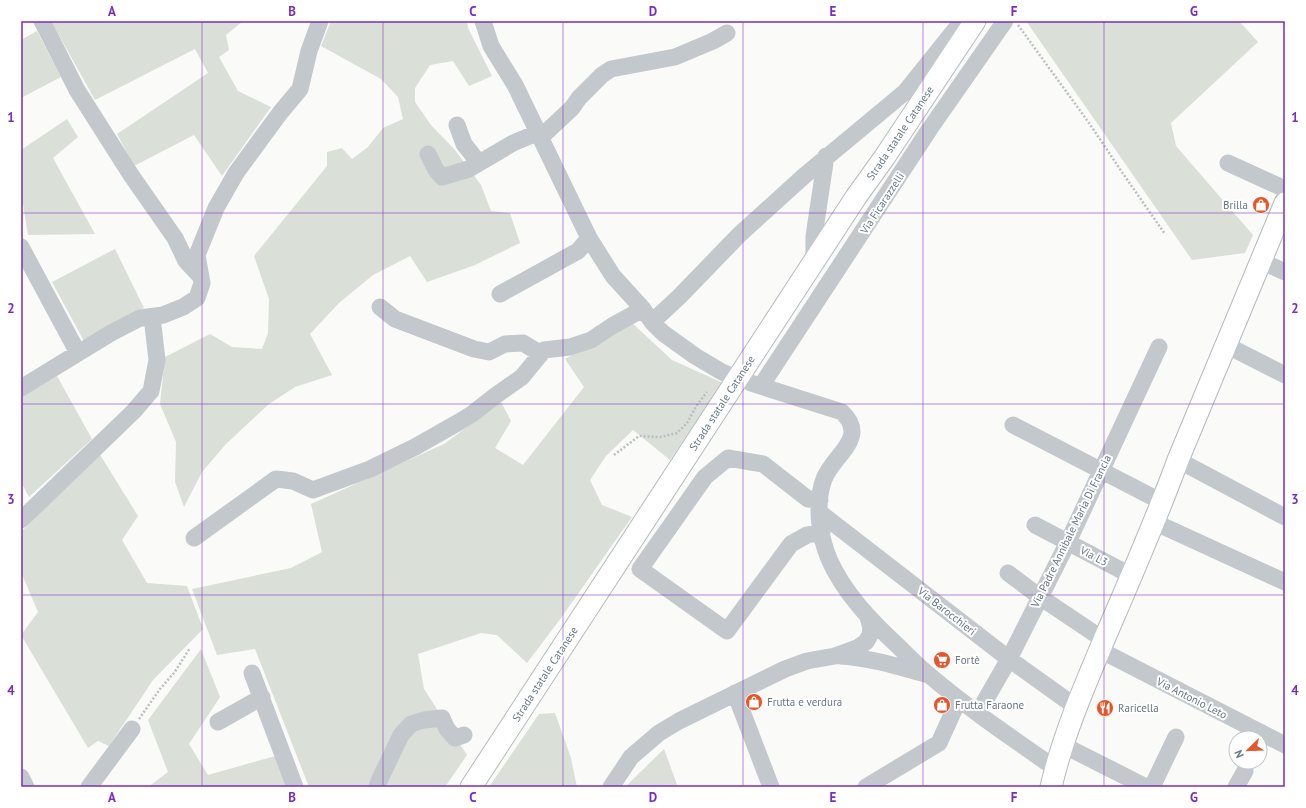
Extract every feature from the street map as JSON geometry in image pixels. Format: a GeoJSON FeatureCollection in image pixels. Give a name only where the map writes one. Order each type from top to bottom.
{"type":"FeatureCollection","features":[{"type":"Feature","properties":{"kind":"main road","name":"Strada statale Catanese"},"geometry":{"type":"LineString","coordinates":[[471,787],[856,197],[911,119],[975,21]]}},
{"type":"Feature","properties":{"kind":"main road"},"geometry":{"type":"LineString","coordinates":[[1053,777],[1076,707],[1132,576],[1178,460],[1285,203]]}},
{"type":"Feature","properties":{"kind":"street"},"geometry":{"type":"LineString","coordinates":[[42,21],[77,90],[130,175],[151,202],[175,238],[186,260],[201,278]]}},
{"type":"Feature","properties":{"kind":"street"},"geometry":{"type":"LineString","coordinates":[[21,388],[111,333],[140,318],[162,315],[183,307],[197,298],[202,283],[197,255],[216,208],[236,173],[280,113],[300,89],[309,51],[320,21]]}},
{"type":"Feature","properties":{"kind":"street"},"geometry":{"type":"LineString","coordinates":[[483,21],[491,46],[515,85],[589,238],[613,276],[663,333],[695,356],[725,373]]}},
{"type":"Feature","properties":{"kind":"street"},"geometry":{"type":"LineString","coordinates":[[194,538],[276,479],[293,481],[313,490],[370,469],[415,447],[472,414],[494,396],[522,377],[544,350],[570,347],[591,340],[612,326],[648,316],[679,297],[740,235],[826,156],[905,92],[962,21]]}},
{"type":"Feature","properties":{"kind":"street","name":"Via Ficarazzelli"},"geometry":{"type":"LineString","coordinates":[[820,506],[824,479],[852,436],[852,429],[849,420],[842,412],[756,384],[1005,21]]}},
{"type":"Feature","properties":{"kind":"street"},"geometry":{"type":"LineString","coordinates":[[428,154],[436,170],[442,177],[469,169],[513,143],[539,135],[572,108],[579,98],[602,75],[612,69],[675,58],[727,33]]}},
{"type":"Feature","properties":{"kind":"street"},"geometry":{"type":"LineString","coordinates":[[911,119],[929,130]]}},
{"type":"Feature","properties":{"kind":"street"},"geometry":{"type":"LineString","coordinates":[[457,125],[464,144],[479,163]]}},
{"type":"Feature","properties":{"kind":"street"},"geometry":{"type":"LineString","coordinates":[[814,261],[814,236],[826,156]]}},
{"type":"Feature","properties":{"kind":"street"},"geometry":{"type":"LineString","coordinates":[[1228,163],[1285,189]]}},
{"type":"Feature","properties":{"kind":"street"},"geometry":{"type":"LineString","coordinates":[[500,294],[578,251],[589,238]]}},
{"type":"Feature","properties":{"kind":"street"},"geometry":{"type":"LineString","coordinates":[[21,247],[78,353]]}},
{"type":"Feature","properties":{"kind":"street"},"geometry":{"type":"LineString","coordinates":[[1261,262],[1285,272]]}},
{"type":"Feature","properties":{"kind":"street"},"geometry":{"type":"LineString","coordinates":[[380,307],[395,319],[474,349],[489,352],[505,344],[523,344],[541,354]]}},
{"type":"Feature","properties":{"kind":"street"},"geometry":{"type":"LineString","coordinates":[[21,520],[134,411],[151,391],[157,360],[152,317]]}},
{"type":"Feature","properties":{"kind":"street"},"geometry":{"type":"LineString","coordinates":[[1226,345],[1285,375]]}},
{"type":"Feature","properties":{"kind":"street","name":"Via Padre Annibale Maria Di Francia"},"geometry":{"type":"LineString","coordinates":[[978,713],[1010,659],[1088,502],[1101,470],[1159,347]]}},
{"type":"Feature","properties":{"kind":"street"},"geometry":{"type":"LineString","coordinates":[[1013,425],[1162,502]]}},
{"type":"Feature","properties":{"kind":"street","name":"Via Barocchieri"},"geometry":{"type":"LineString","coordinates":[[822,532],[807,535],[791,544],[726,631],[640,569],[705,478],[728,458],[763,464],[808,499],[820,506],[1010,659],[1076,707]]}},
{"type":"Feature","properties":{"kind":"street"},"geometry":{"type":"LineString","coordinates":[[1178,460],[1285,517]]}},
{"type":"Feature","properties":{"kind":"street"},"geometry":{"type":"LineString","coordinates":[[820,506],[822,532],[829,558],[837,574],[868,616],[889,638],[928,674],[997,727],[1053,777]]}},
{"type":"Feature","properties":{"kind":"street"},"geometry":{"type":"LineString","coordinates":[[1154,522],[1285,582]]}},
{"type":"Feature","properties":{"kind":"street","name":"Via L3"},"geometry":{"type":"LineString","coordinates":[[1035,525],[1132,576]]}},
{"type":"Feature","properties":{"kind":"street","name":"Via Antonio Leto"},"geometry":{"type":"LineString","coordinates":[[1008,573],[1102,645],[1285,745]]}},
{"type":"Feature","properties":{"kind":"street"},"geometry":{"type":"LineString","coordinates":[[867,659],[864,651],[871,628],[868,616]]}},
{"type":"Feature","properties":{"kind":"street"},"geometry":{"type":"LineString","coordinates":[[611,787],[631,757],[660,733],[676,715],[735,693],[785,670],[807,662],[835,656],[880,637],[889,638]]}},
{"type":"Feature","properties":{"kind":"street"},"geometry":{"type":"LineString","coordinates":[[835,656],[879,661],[928,674]]}},
{"type":"Feature","properties":{"kind":"street"},"geometry":{"type":"LineString","coordinates":[[252,673],[295,787]]}},
{"type":"Feature","properties":{"kind":"street"},"geometry":{"type":"LineString","coordinates":[[735,693],[771,787]]}},
{"type":"Feature","properties":{"kind":"street"},"geometry":{"type":"LineString","coordinates":[[218,722],[262,697]]}},
{"type":"Feature","properties":{"kind":"street"},"geometry":{"type":"LineString","coordinates":[[866,787],[939,743],[959,699]]}},
{"type":"Feature","properties":{"kind":"street"},"geometry":{"type":"LineString","coordinates":[[377,787],[401,736],[411,724],[424,720],[442,718],[455,738],[464,735]]}},
{"type":"Feature","properties":{"kind":"street"},"geometry":{"type":"LineString","coordinates":[[89,787],[132,729]]}},
{"type":"Feature","properties":{"kind":"street"},"geometry":{"type":"LineString","coordinates":[[1152,787],[1176,737]]}},
{"type":"Feature","properties":{"kind":"street"},"geometry":{"type":"LineString","coordinates":[[1063,745],[1146,787]]}},
{"type":"Feature","properties":{"kind":"street"},"geometry":{"type":"LineString","coordinates":[[1236,787],[1245,771]]}},
{"type":"Feature","properties":{"kind":"street"},"geometry":{"type":"LineString","coordinates":[[21,778],[26,787]]}},
{"type":"Feature","properties":{"kind":"path"},"geometry":{"type":"LineString","coordinates":[[1016,21],[1089,123],[1165,234]]}},
{"type":"Feature","properties":{"kind":"path"},"geometry":{"type":"LineString","coordinates":[[614,455],[639,436],[660,436],[677,433],[687,423],[697,406],[725,373]]}},
{"type":"Feature","properties":{"kind":"path"},"geometry":{"type":"LineString","coordinates":[[132,729],[174,673],[190,648]]}},
{"type":"Feature","properties":{"kind":"shaded area"},"geometry":{"type":"Polygon","coordinates":[[[51,21],[243,21],[226,35],[229,50],[219,57],[238,91],[271,107],[222,176],[194,135],[134,166],[117,134],[208,73],[195,49],[95,100],[51,21]]]}},
{"type":"Feature","properties":{"kind":"shaded area"},"geometry":{"type":"Polygon","coordinates":[[[331,21],[467,21],[468,28],[492,76],[469,86],[453,61],[430,65],[415,88],[415,102],[431,125],[455,150],[481,185],[491,211],[510,213],[520,243],[475,265],[427,282],[410,256],[373,275],[339,303],[310,334],[332,375],[295,387],[269,404],[226,444],[202,472],[184,507],[175,482],[176,442],[160,404],[165,357],[210,334],[232,347],[262,349],[268,333],[269,299],[254,256],[327,166],[327,152],[342,148],[352,159],[368,147],[383,128],[403,119],[398,97],[381,79],[321,46],[331,21]]]}},
{"type":"Feature","properties":{"kind":"shaded area"},"geometry":{"type":"Polygon","coordinates":[[[1026,21],[1239,21],[1258,42],[1171,123],[1176,146],[1253,235],[1245,253],[1192,260],[1026,21]]]}},
{"type":"Feature","properties":{"kind":"shaded area"},"geometry":{"type":"Polygon","coordinates":[[[37,31],[61,77],[21,98],[21,40],[37,31]]]}},
{"type":"Feature","properties":{"kind":"shaded area"},"geometry":{"type":"Polygon","coordinates":[[[67,119],[78,137],[53,158],[95,234],[28,235],[23,204],[21,204],[21,150],[67,119]]]}},
{"type":"Feature","properties":{"kind":"shaded area"},"geometry":{"type":"Polygon","coordinates":[[[115,249],[144,308],[84,341],[52,282],[115,249]]]}},
{"type":"Feature","properties":{"kind":"shaded area"},"geometry":{"type":"Polygon","coordinates":[[[632,323],[672,360],[723,383],[670,460],[633,430],[606,456],[590,480],[602,505],[632,517],[561,618],[527,663],[497,635],[481,633],[418,654],[424,689],[467,755],[445,787],[309,787],[255,649],[217,655],[192,589],[291,568],[322,552],[311,504],[444,444],[501,402],[511,421],[495,448],[523,465],[584,387],[565,359],[632,323]]]}},
{"type":"Feature","properties":{"kind":"shaded area"},"geometry":{"type":"Polygon","coordinates":[[[57,376],[92,439],[29,497],[21,482],[21,397],[57,376]]]}},
{"type":"Feature","properties":{"kind":"shaded area"},"geometry":{"type":"Polygon","coordinates":[[[99,453],[138,516],[122,540],[147,583],[187,586],[203,629],[153,680],[109,746],[98,741],[88,748],[21,635],[38,612],[21,572],[21,532],[99,453]]]}},
{"type":"Feature","properties":{"kind":"shaded area"},"geometry":{"type":"Polygon","coordinates":[[[201,649],[220,697],[189,744],[208,775],[275,756],[288,787],[148,787],[168,772],[148,720],[201,649]]]}},
{"type":"Feature","properties":{"kind":"shaded area"},"geometry":{"type":"Polygon","coordinates":[[[555,713],[571,758],[577,787],[489,787],[539,714],[555,713]]]}},
{"type":"Feature","properties":{"kind":"shaded area"},"geometry":{"type":"Polygon","coordinates":[[[664,749],[678,787],[625,787],[664,749]]]}},
{"type":"Feature","properties":{"kind":"place","name":"Brilla"},"geometry":{"type":"Point","coordinates":[1261,205]}},
{"type":"Feature","properties":{"kind":"place","name":"Fortè"},"geometry":{"type":"Point","coordinates":[942,660]}},
{"type":"Feature","properties":{"kind":"place","name":"Frutta e verdura"},"geometry":{"type":"Point","coordinates":[754,702]}},
{"type":"Feature","properties":{"kind":"place","name":"Frutta Faraone"},"geometry":{"type":"Point","coordinates":[942,705]}},
{"type":"Feature","properties":{"kind":"place","name":"Raricella"},"geometry":{"type":"Point","coordinates":[1105,708]}}]}
